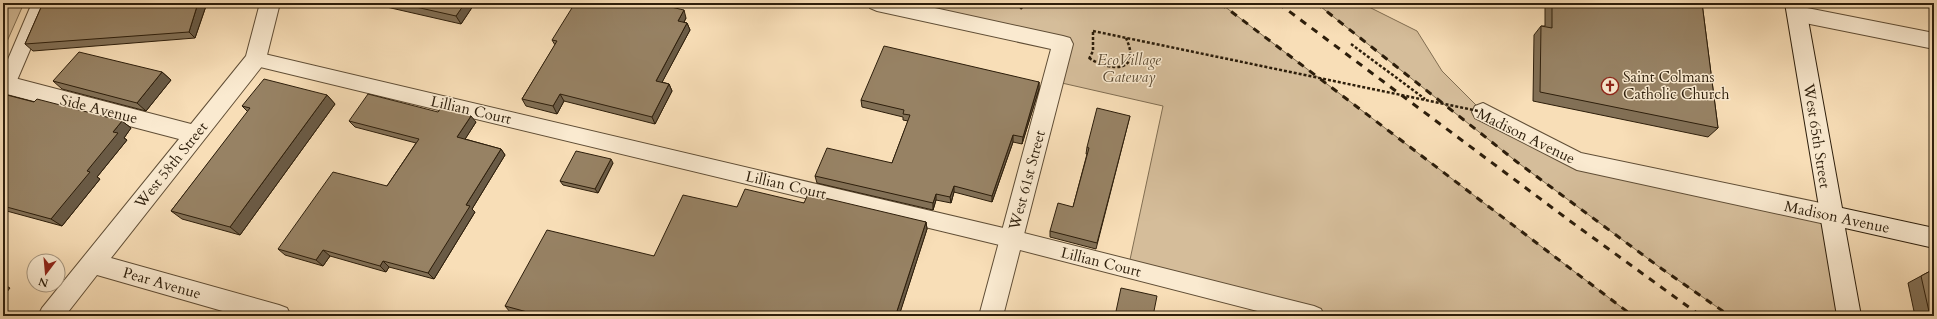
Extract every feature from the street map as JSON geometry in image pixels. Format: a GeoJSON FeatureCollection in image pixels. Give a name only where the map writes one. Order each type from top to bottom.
{"type":"FeatureCollection","features":[{"type":"Feature","properties":{"kind":"street","name":"West 58th Street"},"geometry":{"type":"LineString","coordinates":[[50,316],[256,59],[270,3]]}},
{"type":"Feature","properties":{"kind":"street","name":"West 61st Street"},"geometry":{"type":"LineString","coordinates":[[877,3],[1063,44],[1012,239],[990,316]]}},
{"type":"Feature","properties":{"kind":"street"},"geometry":{"type":"LineString","coordinates":[[1796,8],[1934,41]]}},
{"type":"Feature","properties":{"kind":"street","name":"West 65th Street"},"geometry":{"type":"LineString","coordinates":[[1796,8],[1848,316]]}},
{"type":"Feature","properties":{"kind":"street","name":"Side Avenue"},"geometry":{"type":"LineString","coordinates":[[4,84],[196,134]]}},
{"type":"Feature","properties":{"kind":"street","name":"Madison Avenue"},"geometry":{"type":"LineString","coordinates":[[1483,112],[1577,162],[1934,238]]}},
{"type":"Feature","properties":{"kind":"street","name":"Pear Avenue"},"geometry":{"type":"LineString","coordinates":[[91,263],[279,316]]}},
{"type":"Feature","properties":{"kind":"lane"},"geometry":{"type":"LineString","coordinates":[[4,84],[41,3]]}},
{"type":"Feature","properties":{"kind":"lane","name":"Lillian Court"},"geometry":{"type":"LineString","coordinates":[[256,59],[1012,239],[1314,316]]}},
{"type":"Feature","properties":{"kind":"path","name":"Madison Avenue"},"geometry":{"type":"LineString","coordinates":[[1093,31],[1483,112]]}},
{"type":"Feature","properties":{"kind":"path"},"geometry":{"type":"LineString","coordinates":[[1089,58],[1097,65],[1119,69],[1128,63],[1132,56],[1131,46],[1126,38]]}},
{"type":"Feature","properties":{"kind":"path"},"geometry":{"type":"LineString","coordinates":[[1351,44],[1425,99]]}},
{"type":"Feature","properties":{"kind":"green space"},"geometry":{"type":"Polygon","coordinates":[[[3,3],[24,3],[5,46],[3,46],[3,3]]]}},
{"type":"Feature","properties":{"kind":"green space","name":"EcoVillage Gateway"},"geometry":{"type":"Polygon","coordinates":[[[882,3],[1220,3],[1633,316],[1314,316],[1128,269],[1163,106],[1053,81],[1063,45],[882,3]]]}},
{"type":"Feature","properties":{"kind":"green space"},"geometry":{"type":"Polygon","coordinates":[[[1316,3],[1369,3],[1369,7],[1417,31],[1442,71],[1483,112],[1577,161],[1830,215],[1849,316],[1730,316],[1662,269],[1517,162],[1316,3]]]}},
{"type":"Feature","properties":{"kind":"building"},"geometry":{"type":"Polygon","coordinates":[[[43,3],[198,3],[189,32],[25,44],[43,3]]]}},
{"type":"Feature","properties":{"kind":"building"},"geometry":{"type":"Polygon","coordinates":[[[398,3],[465,3],[456,16],[398,3]]]}},
{"type":"Feature","properties":{"kind":"building"},"geometry":{"type":"Polygon","coordinates":[[[575,3],[658,3],[684,10],[678,21],[687,23],[656,81],[669,84],[652,117],[560,94],[553,106],[522,99],[557,41],[552,40],[575,3]]]}},
{"type":"Feature","properties":{"kind":"building"},"geometry":{"type":"Polygon","coordinates":[[[1552,3],[1702,3],[1718,128],[1540,92],[1541,26],[1552,28],[1552,3]]]}},
{"type":"Feature","properties":{"kind":"building"},"geometry":{"type":"Polygon","coordinates":[[[884,46],[1039,82],[1023,137],[1013,135],[992,196],[954,186],[950,197],[936,194],[933,203],[815,176],[827,148],[892,163],[910,115],[903,114],[904,110],[861,100],[884,46]]]}},
{"type":"Feature","properties":{"kind":"building"},"geometry":{"type":"Polygon","coordinates":[[[79,52],[162,72],[137,103],[53,81],[79,52]]]}},
{"type":"Feature","properties":{"kind":"building"},"geometry":{"type":"Polygon","coordinates":[[[264,79],[327,95],[230,227],[171,211],[250,108],[242,106],[264,79]]]}},
{"type":"Feature","properties":{"kind":"building"},"geometry":{"type":"Polygon","coordinates":[[[3,94],[34,102],[37,99],[122,121],[113,132],[118,133],[87,171],[90,172],[51,219],[3,206],[3,94]]]}},
{"type":"Feature","properties":{"kind":"building"},"geometry":{"type":"Polygon","coordinates":[[[368,94],[438,112],[441,108],[471,116],[457,137],[501,149],[466,205],[470,206],[428,273],[383,261],[380,266],[323,250],[316,260],[278,249],[333,172],[387,186],[419,139],[349,121],[368,94]]]}},
{"type":"Feature","properties":{"kind":"building"},"geometry":{"type":"Polygon","coordinates":[[[1097,108],[1130,116],[1097,243],[1050,231],[1058,203],[1073,207],[1089,148],[1087,147],[1097,108]]]}},
{"type":"Feature","properties":{"kind":"building"},"geometry":{"type":"Polygon","coordinates":[[[576,151],[611,159],[595,189],[560,181],[576,151]]]}},
{"type":"Feature","properties":{"kind":"building"},"geometry":{"type":"Polygon","coordinates":[[[745,189],[804,203],[808,194],[926,222],[897,311],[914,316],[542,316],[505,306],[547,230],[654,256],[683,195],[737,207],[745,189]]]}},
{"type":"Feature","properties":{"kind":"building"},"geometry":{"type":"Polygon","coordinates":[[[1934,269],[1934,316],[1930,316],[1921,276],[1934,269]]]}},
{"type":"Feature","properties":{"kind":"building"},"geometry":{"type":"Polygon","coordinates":[[[1121,288],[1157,296],[1153,316],[1115,316],[1121,288]]]}},
{"type":"Feature","properties":{"kind":"railway"},"geometry":{"type":"LineString","coordinates":[[1220,3],[1633,316]]}},
{"type":"Feature","properties":{"kind":"railway"},"geometry":{"type":"LineString","coordinates":[[1278,3],[1570,221],[1701,316]]}},
{"type":"Feature","properties":{"kind":"railway"},"geometry":{"type":"LineString","coordinates":[[1316,3],[1517,162],[1662,269],[1730,316]]}},
{"type":"Feature","properties":{"kind":"place","name":"Saint Colmans Catholic Church"},"geometry":{"type":"Point","coordinates":[1610,86]}}]}
